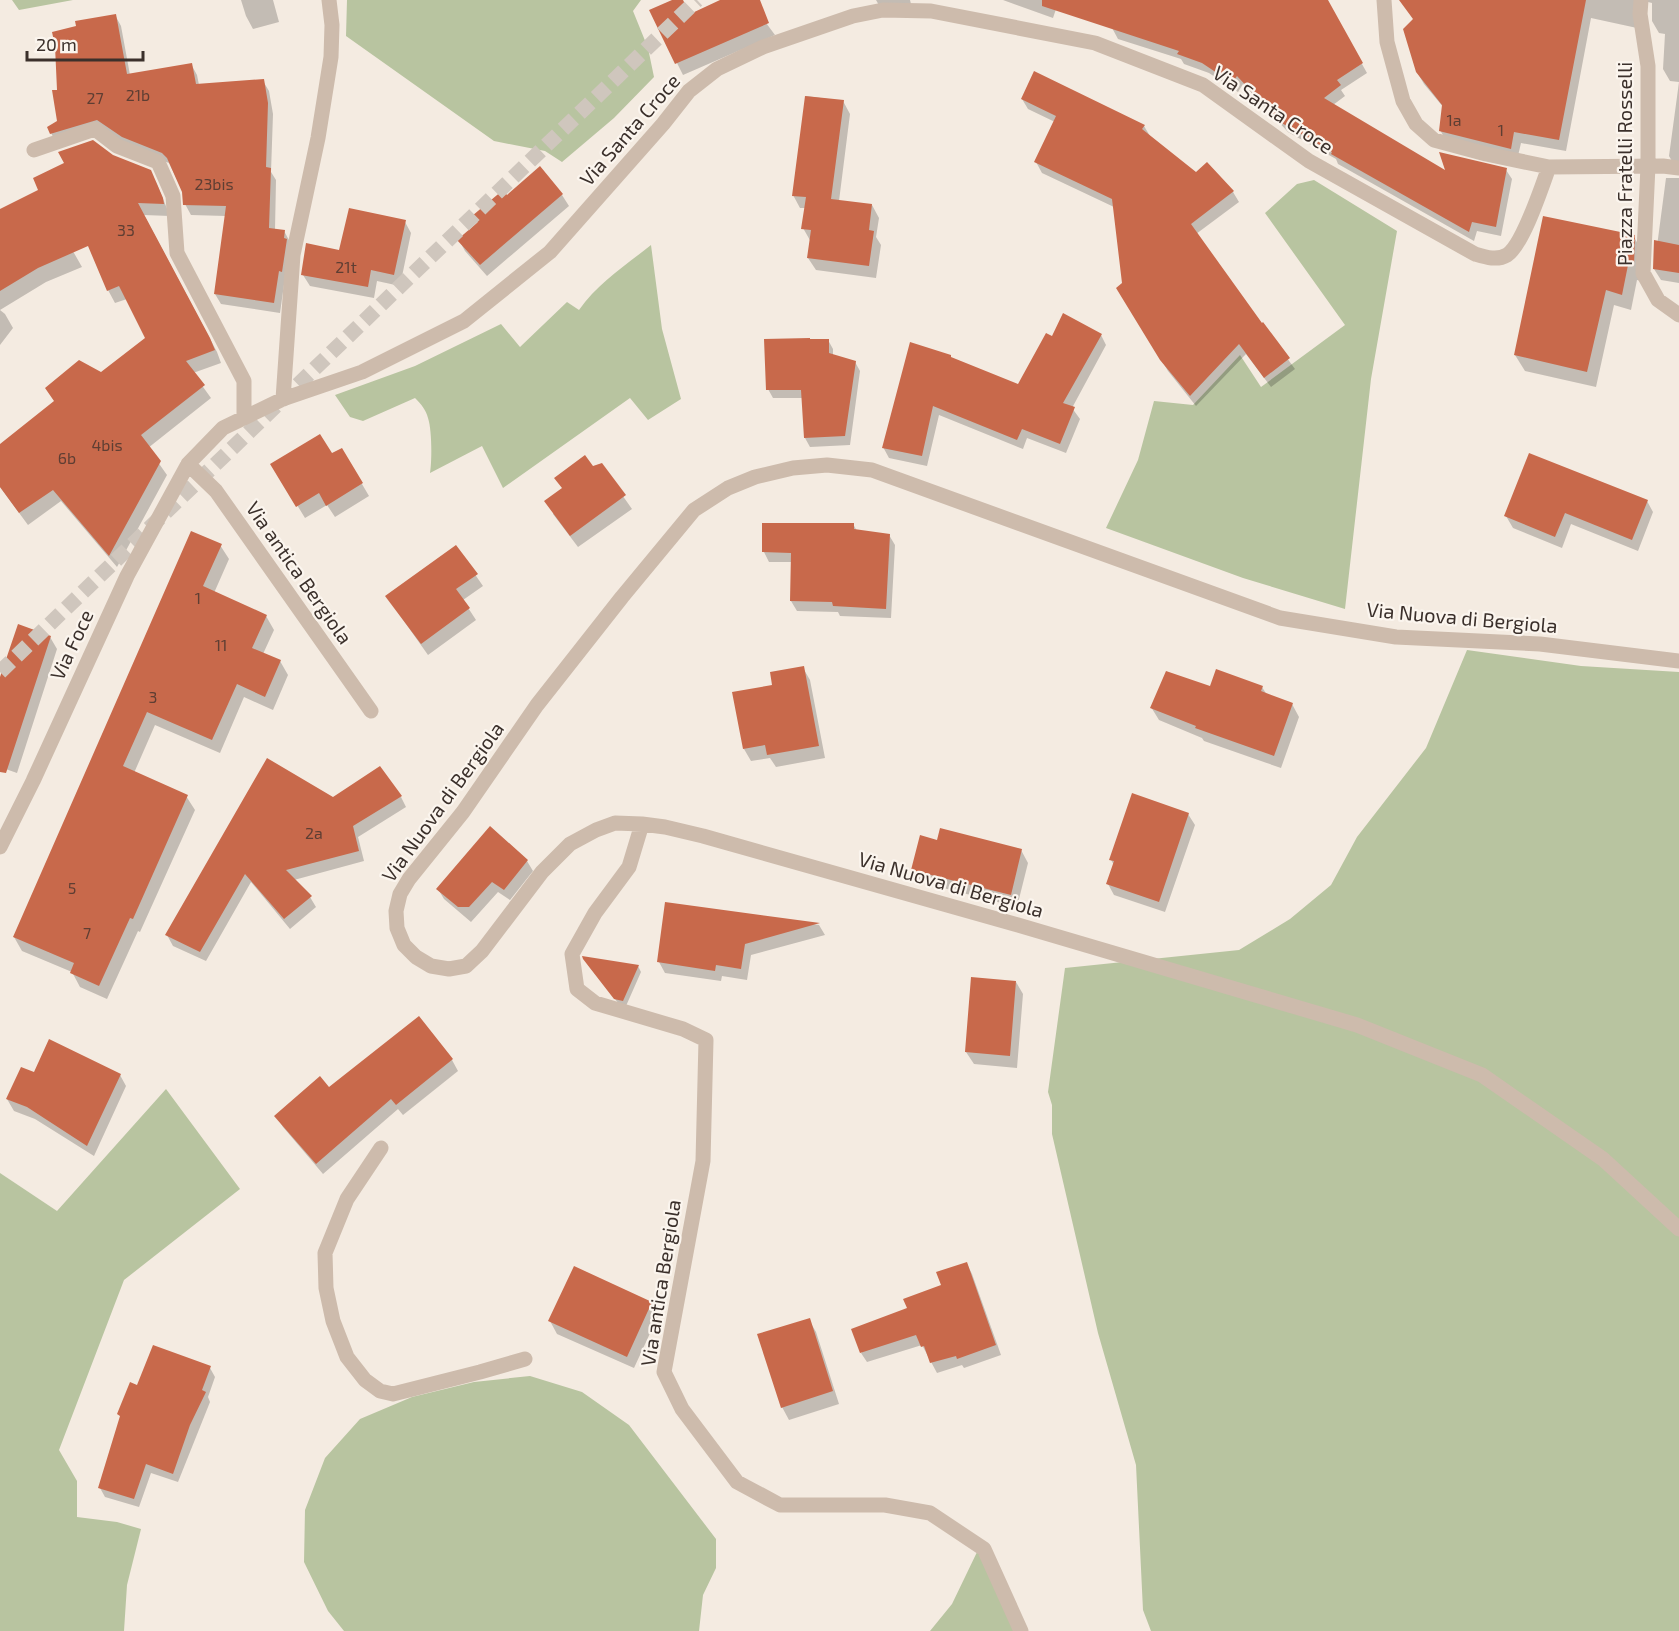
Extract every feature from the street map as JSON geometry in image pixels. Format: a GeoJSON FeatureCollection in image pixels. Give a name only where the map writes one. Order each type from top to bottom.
{"type":"FeatureCollection","features":[{"type":"Feature","properties":{"kind":"street"},"geometry":{"type":"LineString","coordinates":[[283,399],[293,255],[318,138],[331,57],[332,26],[329,0]]}},
{"type":"Feature","properties":{"kind":"street"},"geometry":{"type":"LineString","coordinates":[[1384,0],[1388,42],[1403,101],[1416,124],[1434,140],[1549,167],[1655,166],[1679,168]]}},
{"type":"Feature","properties":{"kind":"street","name":"Piazza Fratelli Rosselli"},"geometry":{"type":"LineString","coordinates":[[1641,0],[1640,14],[1648,66],[1655,166],[1643,273],[1658,300],[1679,315]]}},
{"type":"Feature","properties":{"kind":"street","name":"Via Santa Croce"},"geometry":{"type":"LineString","coordinates":[[188,464],[223,428],[283,399],[362,372],[464,321],[550,252],[688,91],[717,69],[763,47],[853,16],[883,10],[931,10],[1095,43],[1203,85],[1309,161],[1475,254],[1494,259],[1507,255],[1517,244],[1549,167]]}},
{"type":"Feature","properties":{"kind":"street"},"geometry":{"type":"LineString","coordinates":[[34,150],[95,129],[117,146],[159,162],[173,196],[177,253],[244,381],[244,418]]}},
{"type":"Feature","properties":{"kind":"street","name":"Via antica Bergiola"},"geometry":{"type":"LineString","coordinates":[[188,464],[216,491],[371,711]]}},
{"type":"Feature","properties":{"kind":"street","name":"Via Foce"},"geometry":{"type":"LineString","coordinates":[[0,847],[33,781],[127,576],[188,464]]}},
{"type":"Feature","properties":{"kind":"street","name":"Via Nuova di Bergiola"},"geometry":{"type":"LineString","coordinates":[[1679,661],[1539,644],[1396,637],[1280,618],[872,470],[826,465],[793,468],[754,477],[728,488],[694,510],[537,705],[463,812],[400,894],[396,911],[397,928],[404,945],[416,957],[431,966],[449,969],[466,966],[482,951],[542,872],[570,844],[615,823],[642,824],[694,834],[1018,925],[1357,1025],[1482,1075],[1603,1158],[1679,1229]]}},
{"type":"Feature","properties":{"kind":"street","name":"Via antica Bergiola"},"geometry":{"type":"LineString","coordinates":[[642,824],[629,867],[595,913],[572,954],[577,989],[595,1003],[683,1029],[706,1040],[703,1161],[664,1372],[682,1409],[737,1482],[780,1505],[885,1504],[930,1513],[984,1550],[1021,1631]]}},
{"type":"Feature","properties":{"kind":"street"},"geometry":{"type":"LineString","coordinates":[[381,1148],[347,1199],[325,1253],[326,1288],[333,1321],[347,1358],[365,1380],[380,1391],[393,1394],[525,1359]]}},
{"type":"Feature","properties":{"kind":"green space"},"geometry":{"type":"Polygon","coordinates":[[[12,0],[73,0],[19,10],[12,0]]]}},
{"type":"Feature","properties":{"kind":"green space"},"geometry":{"type":"Polygon","coordinates":[[[347,0],[641,0],[633,11],[648,48],[654,77],[614,118],[562,162],[545,151],[494,141],[346,36],[347,0]]]}},
{"type":"Feature","properties":{"kind":"green space"},"geometry":{"type":"Polygon","coordinates":[[[1314,180],[1397,231],[1371,379],[1345,609],[1243,578],[1106,528],[1138,460],[1154,401],[1193,405],[1240,355],[1261,387],[1345,325],[1265,213],[1297,184],[1314,180]]]}},
{"type":"Feature","properties":{"kind":"green space"},"geometry":{"type":"Polygon","coordinates":[[[651,245],[662,329],[681,399],[648,420],[630,398],[503,488],[482,446],[430,473],[429,423],[425,410],[415,398],[363,421],[350,417],[335,395],[415,366],[501,324],[520,347],[567,302],[579,310],[603,283],[651,245]]]}},
{"type":"Feature","properties":{"kind":"green space"},"geometry":{"type":"Polygon","coordinates":[[[1467,650],[1581,666],[1679,672],[1679,1631],[1151,1631],[1143,1610],[1136,1465],[1098,1333],[1052,1134],[1052,1105],[1048,1092],[1065,968],[1239,950],[1290,919],[1331,885],[1357,837],[1426,748],[1467,650]]]}},
{"type":"Feature","properties":{"kind":"green space"},"geometry":{"type":"Polygon","coordinates":[[[166,1089],[240,1189],[124,1280],[59,1450],[77,1481],[77,1517],[117,1522],[141,1529],[127,1585],[124,1631],[0,1631],[0,1173],[57,1211],[166,1089]]]}},
{"type":"Feature","properties":{"kind":"green space"},"geometry":{"type":"Polygon","coordinates":[[[530,1376],[582,1392],[629,1425],[716,1539],[716,1568],[703,1595],[699,1631],[344,1631],[328,1611],[304,1562],[305,1510],[325,1458],[360,1419],[412,1397],[474,1382],[530,1376]]]}},
{"type":"Feature","properties":{"kind":"green space"},"geometry":{"type":"Polygon","coordinates":[[[978,1550],[1026,1631],[930,1631],[952,1604],[978,1550]]]}},
{"type":"Feature","properties":{"kind":"building"},"geometry":{"type":"Polygon","coordinates":[[[672,0],[683,0],[690,14],[720,0],[760,0],[769,23],[675,64],[649,10],[672,0]]]}},
{"type":"Feature","properties":{"kind":"building"},"geometry":{"type":"Polygon","coordinates":[[[1042,0],[1328,0],[1363,63],[1337,80],[1341,85],[1324,98],[1445,170],[1439,152],[1507,168],[1496,227],[1472,222],[1469,232],[1331,154],[1332,152],[1280,122],[1237,76],[1232,83],[1202,63],[1177,54],[1179,51],[1042,6],[1042,0]]]}},
{"type":"Feature","properties":{"kind":"building"},"geometry":{"type":"Polygon","coordinates":[[[1399,0],[1586,0],[1559,140],[1514,132],[1511,149],[1439,131],[1442,105],[1416,72],[1403,29],[1413,19],[1399,0]]]}},
{"type":"Feature","properties":{"kind":"building"},"geometry":{"type":"Polygon","coordinates":[[[116,14],[127,74],[192,63],[196,84],[264,79],[268,103],[266,167],[271,168],[269,228],[285,230],[284,238],[287,239],[274,303],[214,294],[226,206],[183,205],[182,192],[167,158],[162,153],[122,137],[97,120],[50,134],[47,127],[57,121],[52,90],[57,90],[52,32],[76,26],[75,21],[116,14]]]}},
{"type":"Feature","properties":{"kind":"building"},"geometry":{"type":"Polygon","coordinates":[[[1034,71],[1145,125],[1142,129],[1196,172],[1207,162],[1234,191],[1191,224],[1290,358],[1264,378],[1239,344],[1190,396],[1160,360],[1116,288],[1122,283],[1112,199],[1034,162],[1056,116],[1021,99],[1034,71]]]}},
{"type":"Feature","properties":{"kind":"building"},"geometry":{"type":"Polygon","coordinates":[[[805,96],[844,100],[831,199],[872,204],[869,230],[874,231],[869,266],[807,258],[811,230],[801,229],[806,197],[792,196],[805,96]]]}},
{"type":"Feature","properties":{"kind":"building"},"geometry":{"type":"Polygon","coordinates":[[[93,140],[113,155],[151,170],[164,204],[138,203],[215,350],[186,361],[205,385],[141,435],[161,461],[109,556],[53,490],[19,513],[0,487],[0,444],[54,401],[45,388],[79,360],[101,372],[145,338],[119,286],[107,291],[88,246],[38,268],[0,291],[0,209],[38,190],[33,178],[64,163],[58,152],[93,140]]]}},
{"type":"Feature","properties":{"kind":"building"},"geometry":{"type":"Polygon","coordinates":[[[540,166],[563,194],[480,265],[457,240],[478,222],[472,216],[503,190],[507,195],[540,166]]]}},
{"type":"Feature","properties":{"kind":"building"},"geometry":{"type":"Polygon","coordinates":[[[349,208],[406,220],[394,275],[371,270],[368,287],[301,275],[306,243],[339,250],[349,208]]]}},
{"type":"Feature","properties":{"kind":"building"},"geometry":{"type":"Polygon","coordinates":[[[1543,216],[1635,235],[1634,266],[1628,265],[1622,295],[1606,290],[1587,372],[1514,355],[1543,216]]]}},
{"type":"Feature","properties":{"kind":"building"},"geometry":{"type":"Polygon","coordinates":[[[1654,240],[1679,245],[1679,273],[1653,269],[1654,240]]]}},
{"type":"Feature","properties":{"kind":"building"},"geometry":{"type":"Polygon","coordinates":[[[1063,313],[1102,334],[1063,403],[1075,407],[1060,444],[1022,429],[1017,440],[933,406],[922,456],[882,448],[910,342],[951,355],[951,357],[1018,384],[1046,333],[1052,336],[1063,313]]]}},
{"type":"Feature","properties":{"kind":"building"},"geometry":{"type":"Polygon","coordinates":[[[764,339],[829,339],[829,353],[856,361],[845,436],[804,438],[801,390],[766,390],[764,339]]]}},
{"type":"Feature","properties":{"kind":"building"},"geometry":{"type":"Polygon","coordinates":[[[320,434],[332,453],[342,448],[363,483],[326,506],[319,493],[296,507],[270,464],[320,434]]]}},
{"type":"Feature","properties":{"kind":"building"},"geometry":{"type":"Polygon","coordinates":[[[1529,453],[1648,500],[1632,540],[1565,513],[1555,537],[1504,516],[1529,453]]]}},
{"type":"Feature","properties":{"kind":"building"},"geometry":{"type":"Polygon","coordinates":[[[585,455],[593,466],[602,463],[626,495],[570,536],[544,501],[562,488],[554,478],[585,455]]]}},
{"type":"Feature","properties":{"kind":"building"},"geometry":{"type":"Polygon","coordinates":[[[762,523],[854,523],[854,529],[890,534],[886,609],[833,606],[832,602],[790,601],[791,553],[762,552],[762,523]]]}},
{"type":"Feature","properties":{"kind":"building"},"geometry":{"type":"Polygon","coordinates":[[[191,531],[222,544],[203,586],[267,615],[252,648],[281,660],[265,697],[237,684],[212,740],[147,712],[123,766],[188,795],[133,919],[130,918],[99,986],[70,973],[74,963],[13,937],[191,531]]]}},
{"type":"Feature","properties":{"kind":"building"},"geometry":{"type":"Polygon","coordinates":[[[456,545],[478,574],[456,589],[470,608],[421,644],[385,596],[456,545]]]}},
{"type":"Feature","properties":{"kind":"building"},"geometry":{"type":"Polygon","coordinates":[[[18,624],[51,636],[6,773],[0,772],[0,677],[18,624]]]}},
{"type":"Feature","properties":{"kind":"building"},"geometry":{"type":"Polygon","coordinates":[[[804,666],[819,746],[767,755],[765,745],[743,749],[732,692],[772,685],[770,672],[804,666]]]}},
{"type":"Feature","properties":{"kind":"building"},"geometry":{"type":"Polygon","coordinates":[[[1216,669],[1263,686],[1261,691],[1293,703],[1274,756],[1195,728],[1196,726],[1150,708],[1166,671],[1210,686],[1216,669]]]}},
{"type":"Feature","properties":{"kind":"building"},"geometry":{"type":"Polygon","coordinates":[[[267,758],[333,797],[380,766],[402,796],[353,826],[359,851],[286,870],[312,896],[284,919],[245,874],[200,952],[165,935],[267,758]]]}},
{"type":"Feature","properties":{"kind":"building"},"geometry":{"type":"Polygon","coordinates":[[[1132,793],[1189,813],[1159,902],[1106,884],[1114,861],[1109,860],[1132,793]]]}},
{"type":"Feature","properties":{"kind":"building"},"geometry":{"type":"Polygon","coordinates":[[[490,826],[528,860],[504,890],[492,882],[469,907],[458,907],[436,889],[490,826]]]}},
{"type":"Feature","properties":{"kind":"building"},"geometry":{"type":"Polygon","coordinates":[[[940,828],[1022,849],[1011,895],[911,870],[920,835],[937,840],[940,828]]]}},
{"type":"Feature","properties":{"kind":"building"},"geometry":{"type":"Polygon","coordinates":[[[665,902],[820,923],[745,944],[741,969],[716,965],[715,971],[657,962],[665,902]]]}},
{"type":"Feature","properties":{"kind":"building"},"geometry":{"type":"Polygon","coordinates":[[[582,956],[639,965],[623,1001],[614,999],[582,956]]]}},
{"type":"Feature","properties":{"kind":"building"},"geometry":{"type":"Polygon","coordinates":[[[971,977],[1016,981],[1010,1056],[965,1052],[971,977]]]}},
{"type":"Feature","properties":{"kind":"building"},"geometry":{"type":"Polygon","coordinates":[[[419,1016],[453,1059],[396,1105],[391,1099],[316,1164],[274,1116],[320,1076],[329,1087],[419,1016]]]}},
{"type":"Feature","properties":{"kind":"building"},"geometry":{"type":"Polygon","coordinates":[[[49,1039],[121,1074],[87,1146],[27,1107],[6,1099],[21,1067],[34,1072],[49,1039]]]}},
{"type":"Feature","properties":{"kind":"building"},"geometry":{"type":"Polygon","coordinates":[[[967,1262],[996,1345],[957,1359],[956,1356],[930,1363],[924,1346],[921,1347],[916,1335],[860,1353],[851,1329],[907,1308],[903,1299],[941,1285],[936,1272],[967,1262]]]}},
{"type":"Feature","properties":{"kind":"building"},"geometry":{"type":"Polygon","coordinates":[[[574,1266],[652,1302],[627,1357],[548,1321],[574,1266]]]}},
{"type":"Feature","properties":{"kind":"building"},"geometry":{"type":"Polygon","coordinates":[[[810,1318],[833,1391],[781,1408],[757,1334],[810,1318]]]}},
{"type":"Feature","properties":{"kind":"building"},"geometry":{"type":"Polygon","coordinates":[[[153,1345],[211,1366],[202,1390],[206,1392],[190,1425],[173,1474],[146,1464],[134,1499],[98,1488],[120,1416],[117,1414],[130,1382],[137,1385],[153,1345]]]}},
{"type":"Feature","properties":{"kind":"tunnel"},"geometry":{"type":"LineString","coordinates":[[0,672],[697,0]]}}]}
